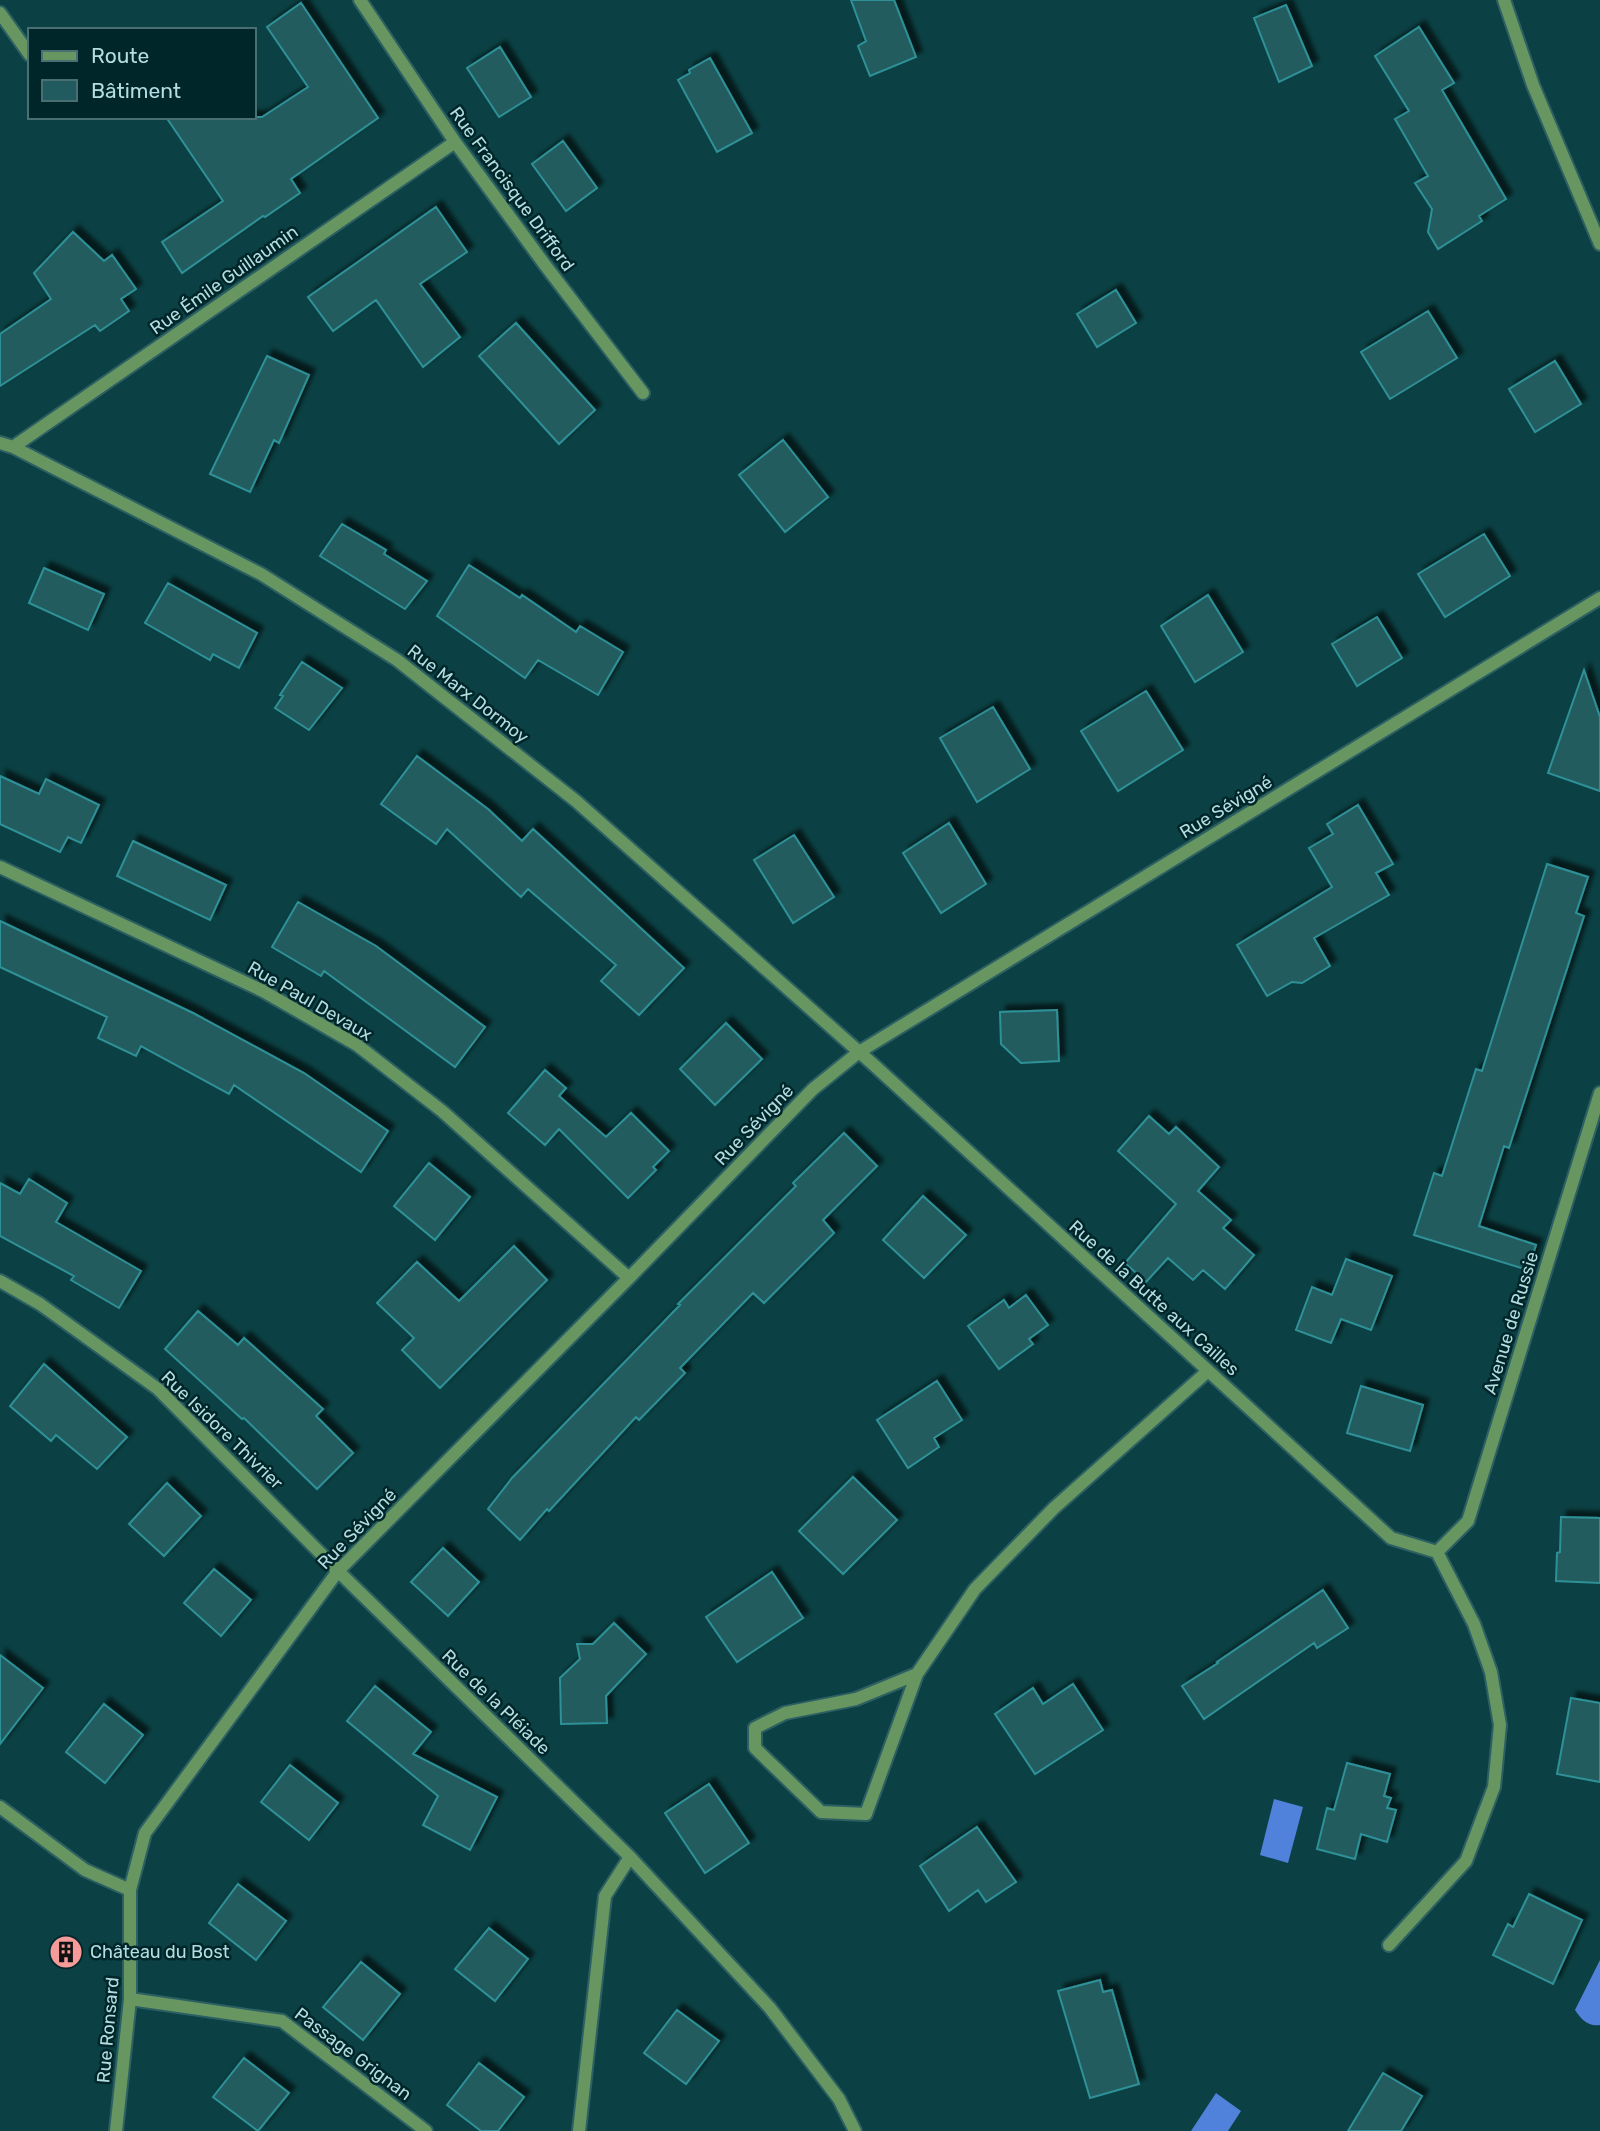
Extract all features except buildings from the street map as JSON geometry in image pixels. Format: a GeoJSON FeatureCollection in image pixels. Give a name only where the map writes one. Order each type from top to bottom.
{"type":"FeatureCollection","features":[{"type":"Feature","properties":{"kind":"street","name":"Rue Francisque Drifford"},"geometry":{"type":"LineString","coordinates":[[360,0],[455,142],[643,393]]}},
{"type":"Feature","properties":{"kind":"street"},"geometry":{"type":"LineString","coordinates":[[1504,0],[1533,85],[1600,244]]}},
{"type":"Feature","properties":{"kind":"street"},"geometry":{"type":"LineString","coordinates":[[0,13],[28,52]]}},
{"type":"Feature","properties":{"kind":"street","name":"Rue Émile Guillaumin"},"geometry":{"type":"LineString","coordinates":[[13,447],[455,142]]}},
{"type":"Feature","properties":{"kind":"street","name":"Rue Marx Dormoy"},"geometry":{"type":"LineString","coordinates":[[0,443],[13,447],[261,575],[397,660],[576,801],[859,1052]]}},
{"type":"Feature","properties":{"kind":"street","name":"Rue Sévigné"},"geometry":{"type":"LineString","coordinates":[[130,1890],[145,1833],[338,1571],[813,1089],[859,1052],[1600,598]]}},
{"type":"Feature","properties":{"kind":"street","name":"Rue Paul Devaux"},"geometry":{"type":"LineString","coordinates":[[0,867],[263,991],[357,1045],[442,1111],[629,1278]]}},
{"type":"Feature","properties":{"kind":"street","name":"Rue de la Butte aux Cailles"},"geometry":{"type":"LineString","coordinates":[[859,1052],[1391,1538],[1437,1552]]}},
{"type":"Feature","properties":{"kind":"street","name":"Avenue de Russie"},"geometry":{"type":"LineString","coordinates":[[1437,1552],[1468,1521],[1600,1093]]}},
{"type":"Feature","properties":{"kind":"street","name":"Rue Isidore Thivrier"},"geometry":{"type":"LineString","coordinates":[[0,1281],[40,1304],[158,1389],[338,1571]]}},
{"type":"Feature","properties":{"kind":"street"},"geometry":{"type":"LineString","coordinates":[[917,1675],[856,1699],[785,1713],[755,1728],[755,1748],[821,1812],[866,1814],[917,1675],[975,1589],[1054,1508],[1208,1371]]}},
{"type":"Feature","properties":{"kind":"street"},"geometry":{"type":"LineString","coordinates":[[1389,1945],[1466,1861],[1494,1787],[1500,1725],[1491,1672],[1474,1624],[1437,1552]]}},
{"type":"Feature","properties":{"kind":"street","name":"Rue de la Pléiade"},"geometry":{"type":"LineString","coordinates":[[338,1571],[630,1857],[770,2008],[839,2099],[855,2131]]}},
{"type":"Feature","properties":{"kind":"street"},"geometry":{"type":"LineString","coordinates":[[0,1807],[85,1870],[130,1890]]}},
{"type":"Feature","properties":{"kind":"street"},"geometry":{"type":"LineString","coordinates":[[579,2131],[605,1896],[630,1857]]}},
{"type":"Feature","properties":{"kind":"street","name":"Rue Ronsard"},"geometry":{"type":"LineString","coordinates":[[116,2131],[130,1999],[130,1890]]}},
{"type":"Feature","properties":{"kind":"street","name":"Passage Grignan"},"geometry":{"type":"LineString","coordinates":[[130,1999],[282,2021],[426,2131]]}},
{"type":"Feature","properties":{"kind":"water"},"geometry":{"type":"Polygon","coordinates":[[[1274,1799],[1303,1807],[1288,1863],[1260,1855],[1274,1799]]]}},
{"type":"Feature","properties":{"kind":"water"},"geometry":{"type":"Polygon","coordinates":[[[1600,1960],[1600,2025],[1592,2025],[1585,2022],[1575,2010],[1600,1960]]]}},
{"type":"Feature","properties":{"kind":"water"},"geometry":{"type":"Polygon","coordinates":[[[1216,2093],[1241,2111],[1228,2131],[1191,2131],[1216,2093]]]}},
{"type":"Feature","properties":{"kind":"place","name":"Château du Bost"},"geometry":{"type":"Point","coordinates":[66,1952]}}]}
